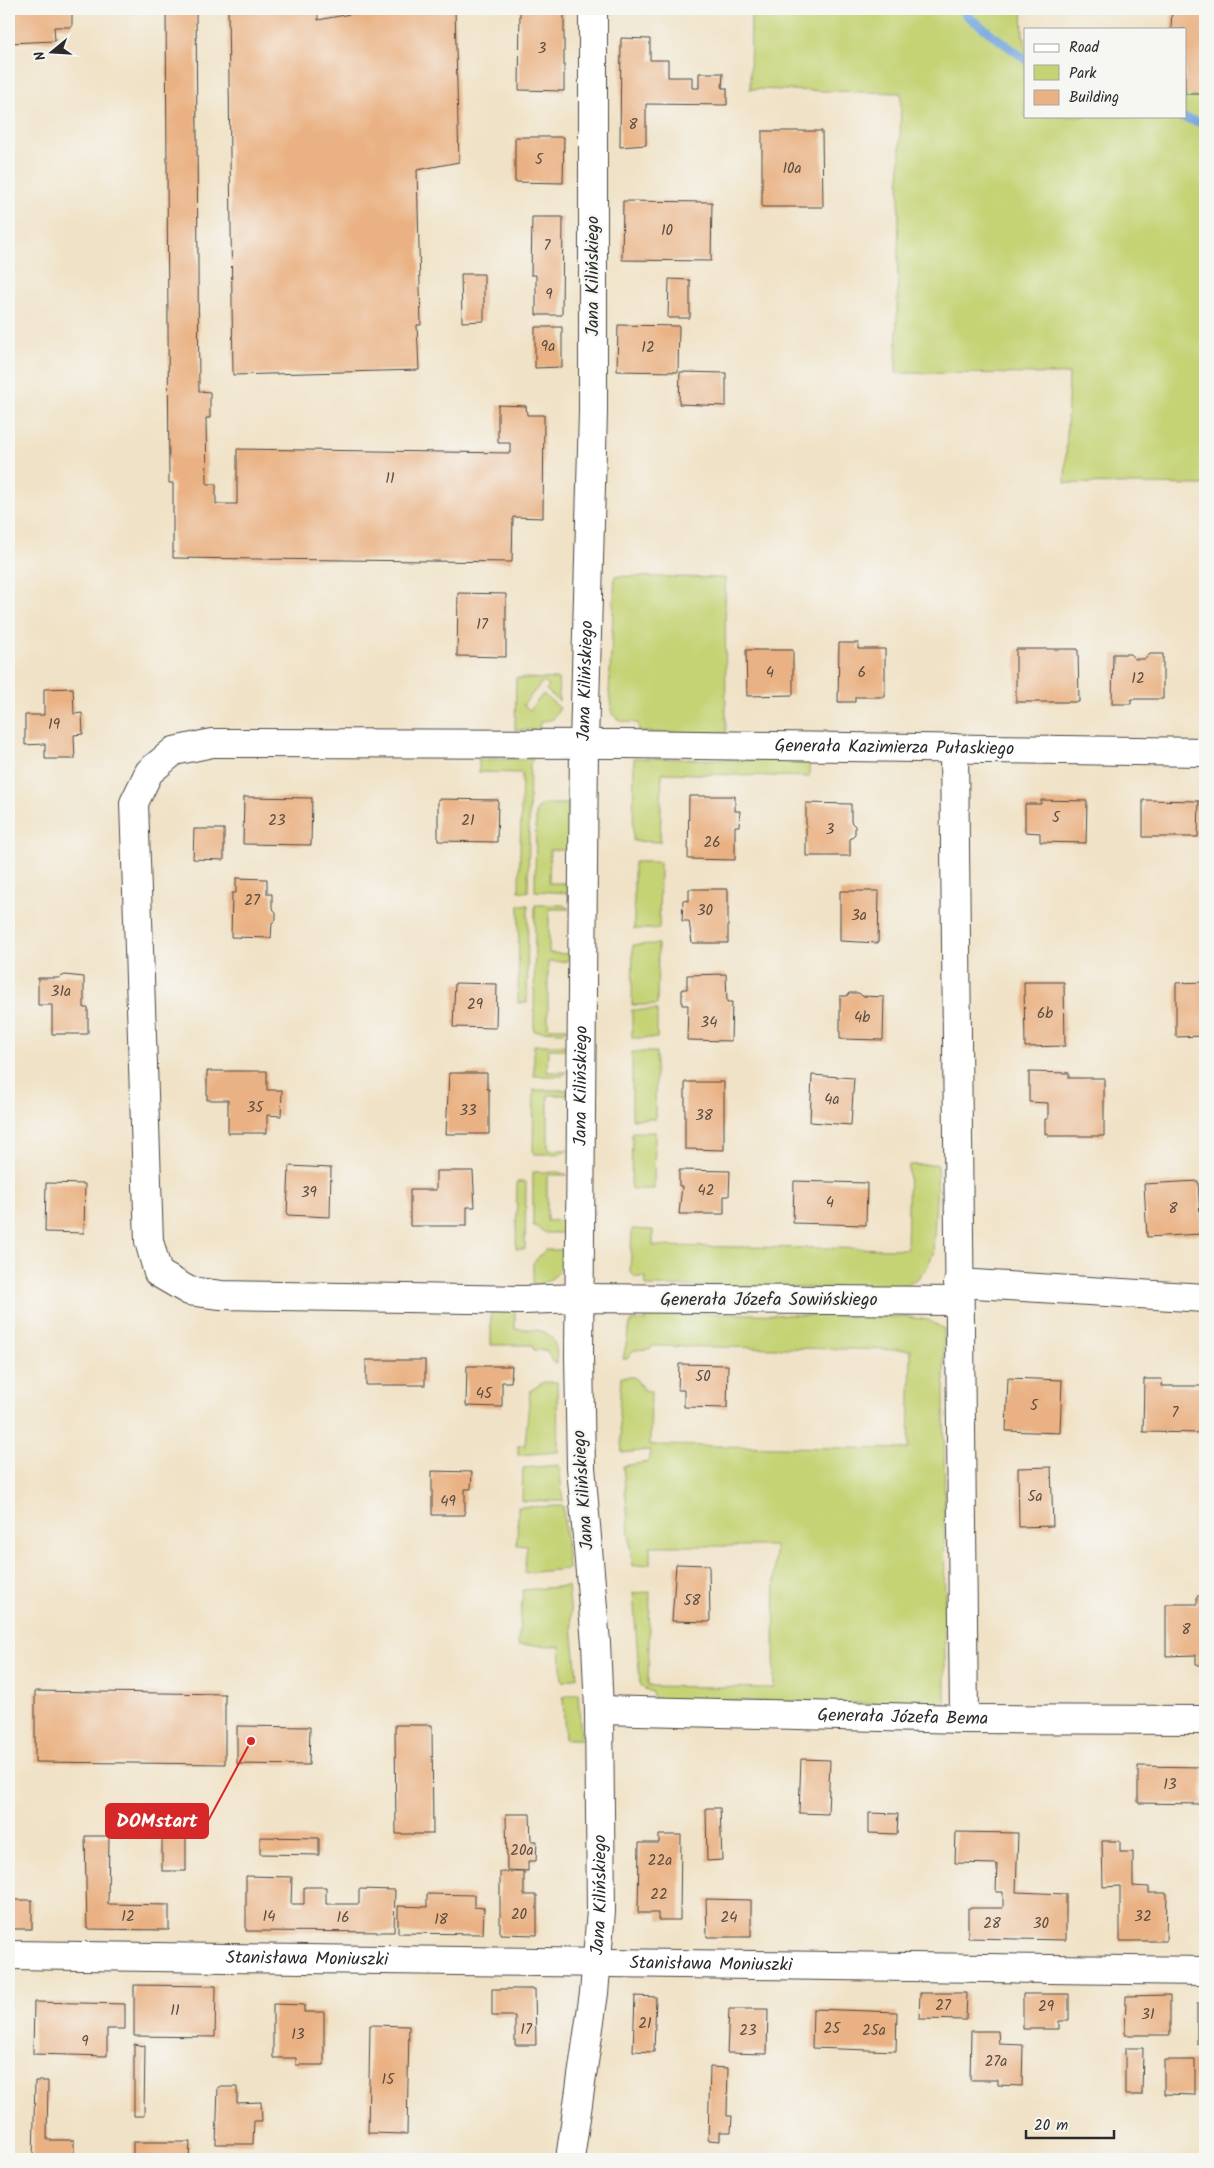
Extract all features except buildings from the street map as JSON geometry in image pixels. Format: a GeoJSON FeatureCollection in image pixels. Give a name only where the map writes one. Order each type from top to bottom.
{"type":"FeatureCollection","features":[{"type":"Feature","properties":{"kind":"street","name":"Jana Kilińskiego"},"geometry":{"type":"LineString","coordinates":[[570,2159],[601,1911],[599,1710],[596,1643],[580,1446],[579,1298],[584,744],[594,412],[593,9]]}},
{"type":"Feature","properties":{"kind":"street","name":"Generała Kazimierza Pułaskiego"},"geometry":{"type":"LineString","coordinates":[[579,1298],[524,1300],[221,1296],[190,1291],[158,1273],[149,1241],[134,803],[149,772],[174,751],[212,742],[584,744],[1205,752]]}},
{"type":"Feature","properties":{"kind":"street"},"geometry":{"type":"LineString","coordinates":[[954,748],[958,1292],[964,1719]]}},
{"type":"Feature","properties":{"kind":"street","name":"Generała Józefa Sowińskiego"},"geometry":{"type":"LineString","coordinates":[[579,1298],[958,1292],[1205,1298]]}},
{"type":"Feature","properties":{"kind":"street","name":"Generała Józefa Bema"},"geometry":{"type":"LineString","coordinates":[[599,1710],[964,1719],[1205,1720]]}},
{"type":"Feature","properties":{"kind":"street","name":"Stanisława Moniuszki"},"geometry":{"type":"LineString","coordinates":[[9,1955],[1205,1971]]}},
{"type":"Feature","properties":{"kind":"green space"},"geometry":{"type":"Polygon","coordinates":[[[751,9],[1022,9],[1024,118],[1186,118],[1186,92],[1205,99],[1205,485],[1065,483],[1069,374],[896,373],[901,93],[750,89],[751,9]]]}},
{"type":"Feature","properties":{"kind":"green space"},"geometry":{"type":"Polygon","coordinates":[[[615,576],[725,578],[726,734],[639,732],[638,723],[620,721],[612,714],[609,692],[615,576]]]}},
{"type":"Feature","properties":{"kind":"green space"},"geometry":{"type":"Polygon","coordinates":[[[516,678],[558,679],[559,701],[546,690],[549,686],[543,681],[523,705],[530,710],[543,694],[560,708],[553,719],[540,722],[539,730],[515,730],[516,678]]]}},
{"type":"Feature","properties":{"kind":"green space"},"geometry":{"type":"Polygon","coordinates":[[[634,758],[809,761],[809,777],[662,773],[660,842],[633,841],[634,758]]]}},
{"type":"Feature","properties":{"kind":"green space"},"geometry":{"type":"Polygon","coordinates":[[[479,759],[534,759],[530,763],[528,892],[519,891],[522,773],[479,772],[479,759]]]}},
{"type":"Feature","properties":{"kind":"green space"},"geometry":{"type":"Polygon","coordinates":[[[543,804],[569,804],[569,850],[550,850],[549,883],[569,883],[569,893],[535,891],[536,811],[543,804]]]}},
{"type":"Feature","properties":{"kind":"green space"},"geometry":{"type":"Polygon","coordinates":[[[634,862],[660,862],[659,929],[634,929],[634,862]]]}},
{"type":"Feature","properties":{"kind":"green space"},"geometry":{"type":"Polygon","coordinates":[[[519,905],[528,905],[527,1003],[518,1003],[519,905]]]}},
{"type":"Feature","properties":{"kind":"green space"},"geometry":{"type":"Polygon","coordinates":[[[535,905],[563,905],[569,909],[549,909],[549,953],[569,954],[568,961],[548,962],[548,1028],[568,1028],[563,1032],[534,1031],[535,905]]]}},
{"type":"Feature","properties":{"kind":"green space"},"geometry":{"type":"Polygon","coordinates":[[[658,944],[657,1005],[632,1005],[633,945],[658,944]]]}},
{"type":"Feature","properties":{"kind":"green space"},"geometry":{"type":"Polygon","coordinates":[[[632,1010],[657,1010],[657,1038],[632,1038],[632,1010]]]}},
{"type":"Feature","properties":{"kind":"green space"},"geometry":{"type":"Polygon","coordinates":[[[534,1045],[563,1045],[568,1049],[548,1049],[547,1072],[567,1072],[562,1076],[534,1076],[534,1045]]]}},
{"type":"Feature","properties":{"kind":"green space"},"geometry":{"type":"Polygon","coordinates":[[[632,1052],[656,1052],[655,1119],[632,1119],[632,1052]]]}},
{"type":"Feature","properties":{"kind":"green space"},"geometry":{"type":"Polygon","coordinates":[[[534,1090],[568,1090],[568,1095],[548,1095],[548,1150],[568,1150],[561,1154],[533,1154],[534,1090]]]}},
{"type":"Feature","properties":{"kind":"green space"},"geometry":{"type":"Polygon","coordinates":[[[632,1132],[655,1132],[654,1189],[631,1189],[632,1132]]]}},
{"type":"Feature","properties":{"kind":"green space"},"geometry":{"type":"Polygon","coordinates":[[[938,1164],[933,1254],[926,1269],[918,1278],[905,1285],[887,1289],[645,1286],[646,1277],[635,1277],[630,1272],[632,1229],[653,1230],[653,1246],[907,1249],[909,1165],[938,1164]]]}},
{"type":"Feature","properties":{"kind":"green space"},"geometry":{"type":"Polygon","coordinates":[[[533,1172],[559,1172],[566,1175],[547,1175],[547,1221],[566,1220],[566,1233],[546,1233],[533,1225],[533,1172]]]}},
{"type":"Feature","properties":{"kind":"green space"},"geometry":{"type":"Polygon","coordinates":[[[517,1182],[526,1182],[525,1249],[516,1249],[517,1182]]]}},
{"type":"Feature","properties":{"kind":"green space"},"geometry":{"type":"Polygon","coordinates":[[[545,1250],[567,1250],[564,1263],[552,1278],[533,1285],[533,1263],[545,1250]]]}},
{"type":"Feature","properties":{"kind":"green space"},"geometry":{"type":"Polygon","coordinates":[[[491,1307],[515,1309],[515,1329],[541,1331],[547,1334],[555,1344],[557,1363],[554,1363],[546,1350],[534,1350],[532,1345],[491,1345],[491,1307]]]}},
{"type":"Feature","properties":{"kind":"green space"},"geometry":{"type":"Polygon","coordinates":[[[645,1312],[908,1317],[928,1320],[944,1329],[945,1705],[654,1699],[652,1692],[643,1688],[640,1683],[633,1593],[650,1592],[648,1686],[774,1688],[775,1546],[650,1546],[650,1564],[632,1566],[623,1466],[648,1462],[650,1450],[622,1453],[619,1413],[621,1377],[634,1377],[644,1390],[651,1391],[650,1445],[909,1449],[911,1350],[652,1346],[651,1349],[634,1350],[627,1359],[623,1359],[630,1324],[632,1321],[645,1321],[645,1312]]]}},
{"type":"Feature","properties":{"kind":"green space"},"geometry":{"type":"Polygon","coordinates":[[[544,1382],[557,1382],[558,1452],[518,1455],[518,1445],[525,1445],[530,1391],[544,1382]]]}},
{"type":"Feature","properties":{"kind":"green space"},"geometry":{"type":"Polygon","coordinates":[[[559,1465],[563,1501],[522,1501],[523,1468],[559,1465]]]}},
{"type":"Feature","properties":{"kind":"green space"},"geometry":{"type":"Polygon","coordinates":[[[563,1506],[568,1569],[524,1573],[527,1546],[517,1545],[518,1507],[563,1506]]]}},
{"type":"Feature","properties":{"kind":"green space"},"geometry":{"type":"Polygon","coordinates":[[[568,1586],[577,1677],[562,1682],[560,1646],[518,1645],[523,1590],[568,1586]]]}},
{"type":"Feature","properties":{"kind":"green space"},"geometry":{"type":"Polygon","coordinates":[[[578,1693],[581,1739],[565,1739],[563,1697],[578,1693]]]}},
{"type":"Feature","properties":{"kind":"waterway"},"geometry":{"type":"LineString","coordinates":[[963,9],[966,15],[1024,58]]}},
{"type":"Feature","properties":{"kind":"waterway"},"geometry":{"type":"LineString","coordinates":[[1184,118],[1205,124]]}},
{"type":"Feature","properties":{"kind":"place","name":"DOMstart"},"geometry":{"type":"Point","coordinates":[251,1741]}}]}
